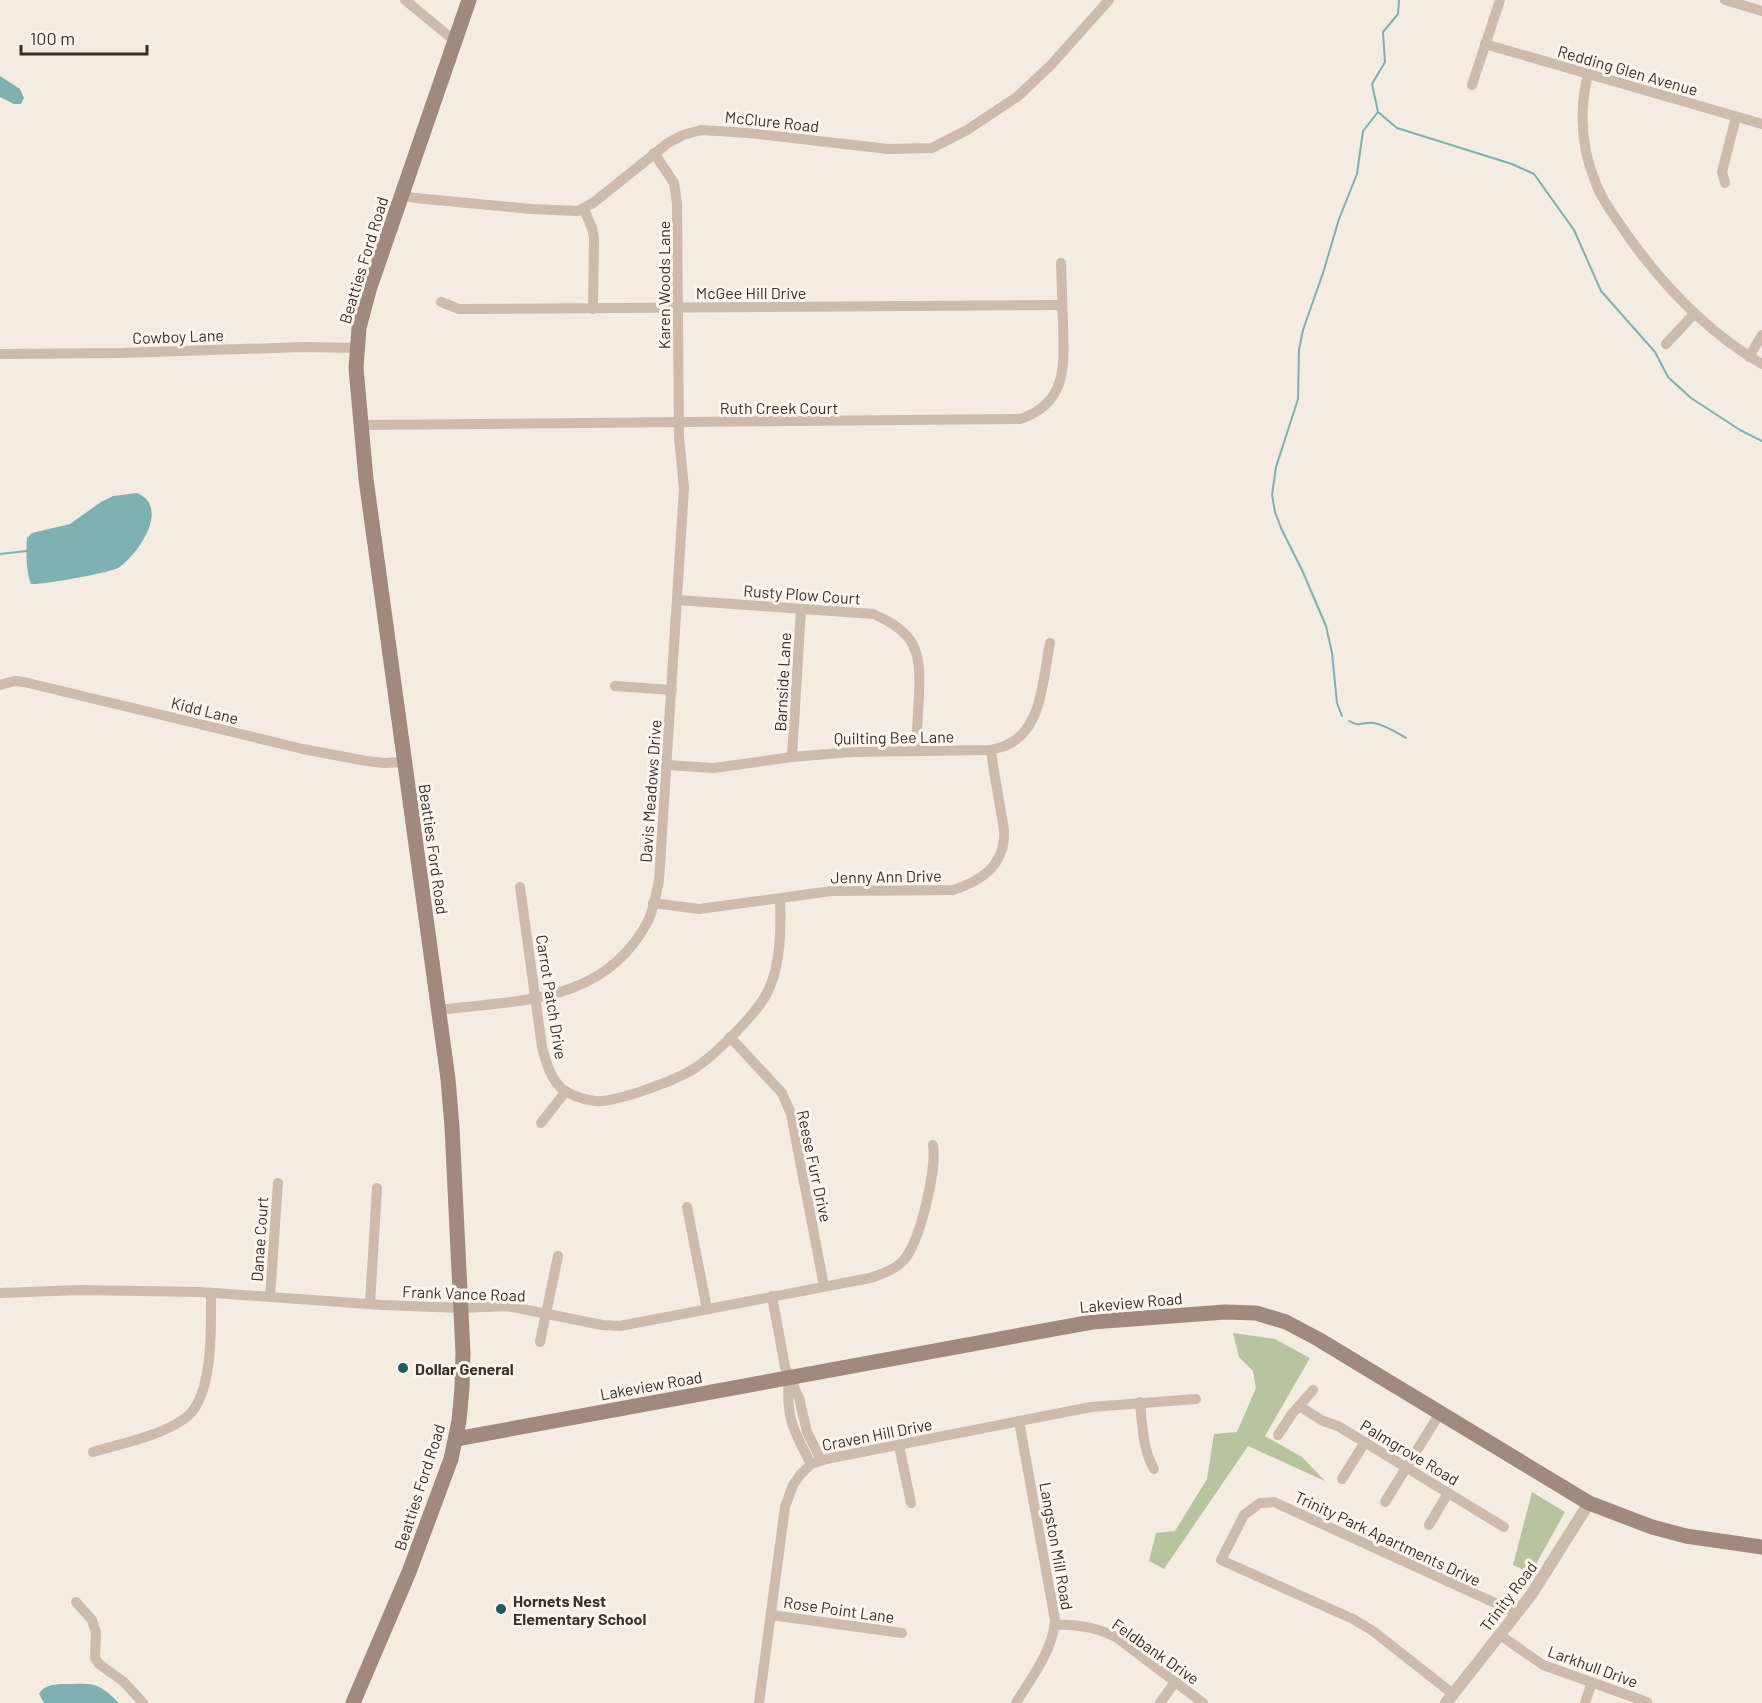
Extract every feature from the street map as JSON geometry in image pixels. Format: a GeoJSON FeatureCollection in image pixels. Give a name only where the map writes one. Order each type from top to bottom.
{"type":"FeatureCollection","features":[{"type":"Feature","properties":{"kind":"main road","name":"Beatties Ford Road"},"geometry":{"type":"LineString","coordinates":[[353,1703],[409,1572],[441,1486],[456,1439],[462,1388],[461,1308],[452,1127],[372,534],[356,368],[357,348],[363,312],[469,0]]}},
{"type":"Feature","properties":{"kind":"main road","name":"Lakeview Road"},"geometry":{"type":"LineString","coordinates":[[456,1439],[1092,1322],[1224,1312],[1256,1313],[1286,1322],[1318,1339],[1589,1503],[1652,1527],[1686,1536],[1762,1547]]}},
{"type":"Feature","properties":{"kind":"street"},"geometry":{"type":"LineString","coordinates":[[405,0],[456,42]]}},
{"type":"Feature","properties":{"kind":"street","name":"McClure Road"},"geometry":{"type":"LineString","coordinates":[[584,209],[654,153],[683,135],[701,130],[879,148],[909,150],[932,148],[966,130],[1017,97],[1051,65],[1109,0]]}},
{"type":"Feature","properties":{"kind":"street"},"geometry":{"type":"LineString","coordinates":[[1472,85],[1500,0]]}},
{"type":"Feature","properties":{"kind":"street"},"geometry":{"type":"LineString","coordinates":[[1725,0],[1762,11]]}},
{"type":"Feature","properties":{"kind":"street","name":"Redding Glen Avenue"},"geometry":{"type":"LineString","coordinates":[[1485,44],[1762,124]]}},
{"type":"Feature","properties":{"kind":"street"},"geometry":{"type":"LineString","coordinates":[[1588,74],[1582,100],[1587,158],[1595,183],[1612,213],[1652,269],[1694,314],[1726,341],[1762,364]]}},
{"type":"Feature","properties":{"kind":"street"},"geometry":{"type":"LineString","coordinates":[[1725,183],[1721,176],[1736,117]]}},
{"type":"Feature","properties":{"kind":"street","name":"Karen Woods Lane"},"geometry":{"type":"LineString","coordinates":[[654,153],[668,171],[676,191],[679,423]]}},
{"type":"Feature","properties":{"kind":"street"},"geometry":{"type":"LineString","coordinates":[[402,195],[531,209],[571,212],[584,209],[594,238],[593,309]]}},
{"type":"Feature","properties":{"kind":"street","name":"Ruth Creek Court"},"geometry":{"type":"LineString","coordinates":[[361,425],[1008,421],[1025,417],[1046,405],[1061,380],[1064,359],[1061,263]]}},
{"type":"Feature","properties":{"kind":"street","name":"McGee Hill Drive"},"geometry":{"type":"LineString","coordinates":[[441,302],[459,309],[1062,305]]}},
{"type":"Feature","properties":{"kind":"street"},"geometry":{"type":"LineString","coordinates":[[1666,344],[1694,314]]}},
{"type":"Feature","properties":{"kind":"street"},"geometry":{"type":"LineString","coordinates":[[1749,357],[1762,335]]}},
{"type":"Feature","properties":{"kind":"street","name":"Cowboy Lane"},"geometry":{"type":"LineString","coordinates":[[0,354],[122,353],[304,347],[357,348]]}},
{"type":"Feature","properties":{"kind":"street","name":"Davis Meadows Drive"},"geometry":{"type":"LineString","coordinates":[[438,1010],[537,997],[578,987],[599,976],[628,952],[649,920],[659,880],[678,600],[684,488],[679,451],[679,423]]}},
{"type":"Feature","properties":{"kind":"street","name":"Rusty Plow Court"},"geometry":{"type":"LineString","coordinates":[[678,600],[873,614],[892,622],[908,637],[918,654],[920,673],[915,751]]}},
{"type":"Feature","properties":{"kind":"street","name":"Barnside Lane"},"geometry":{"type":"LineString","coordinates":[[792,757],[801,609]]}},
{"type":"Feature","properties":{"kind":"street","name":"Quilting Bee Lane"},"geometry":{"type":"LineString","coordinates":[[666,765],[714,768],[792,757],[852,752],[991,750],[1009,744],[1022,735],[1033,720],[1050,643]]}},
{"type":"Feature","properties":{"kind":"street","name":"Kidd Lane"},"geometry":{"type":"LineString","coordinates":[[0,685],[15,681],[24,682],[303,749],[385,763],[403,762]]}},
{"type":"Feature","properties":{"kind":"street"},"geometry":{"type":"LineString","coordinates":[[615,686],[672,690]]}},
{"type":"Feature","properties":{"kind":"street","name":"Jenny Ann Drive"},"geometry":{"type":"LineString","coordinates":[[653,903],[699,909],[832,891],[953,890],[983,878],[992,869],[1002,852],[1004,836],[991,750]]}},
{"type":"Feature","properties":{"kind":"street","name":"Carrot Patch Drive"},"geometry":{"type":"LineString","coordinates":[[520,887],[537,997],[542,1047],[549,1071],[566,1091]]}},
{"type":"Feature","properties":{"kind":"street"},"geometry":{"type":"LineString","coordinates":[[541,1123],[566,1091],[595,1101],[618,1098],[683,1075],[696,1068],[730,1037],[755,1013],[769,991],[777,965],[780,899]]}},
{"type":"Feature","properties":{"kind":"street","name":"Reese Furr Drive"},"geometry":{"type":"LineString","coordinates":[[730,1037],[782,1093],[791,1114],[824,1286]]}},
{"type":"Feature","properties":{"kind":"street","name":"Frank Vance Road"},"geometry":{"type":"LineString","coordinates":[[0,1293],[80,1290],[211,1293],[370,1304],[461,1308],[515,1307],[610,1326],[870,1278],[891,1270],[904,1260],[916,1238],[933,1175],[933,1145]]}},
{"type":"Feature","properties":{"kind":"street","name":"Danae Court"},"geometry":{"type":"LineString","coordinates":[[270,1297],[278,1183]]}},
{"type":"Feature","properties":{"kind":"street"},"geometry":{"type":"LineString","coordinates":[[370,1304],[377,1188]]}},
{"type":"Feature","properties":{"kind":"street"},"geometry":{"type":"LineString","coordinates":[[687,1207],[707,1309]]}},
{"type":"Feature","properties":{"kind":"street"},"geometry":{"type":"LineString","coordinates":[[540,1342],[558,1256]]}},
{"type":"Feature","properties":{"kind":"street"},"geometry":{"type":"LineString","coordinates":[[93,1452],[170,1427],[186,1418],[197,1406],[204,1391],[207,1374],[211,1293]]}},
{"type":"Feature","properties":{"kind":"street"},"geometry":{"type":"LineString","coordinates":[[772,1296],[789,1378],[787,1401],[791,1424],[816,1462]]}},
{"type":"Feature","properties":{"kind":"street"},"geometry":{"type":"LineString","coordinates":[[1278,1435],[1313,1390]]}},
{"type":"Feature","properties":{"kind":"street","name":"Craven Hill Drive"},"geometry":{"type":"LineString","coordinates":[[759,1703],[785,1507],[793,1485],[816,1462],[849,1453],[899,1446],[1091,1407],[1196,1398]]}},
{"type":"Feature","properties":{"kind":"street"},"geometry":{"type":"LineString","coordinates":[[1140,1402],[1143,1435],[1154,1469]]}},
{"type":"Feature","properties":{"kind":"street","name":"Palmgrove Road"},"geometry":{"type":"LineString","coordinates":[[1299,1406],[1323,1421],[1338,1426],[1504,1527]]}},
{"type":"Feature","properties":{"kind":"street"},"geometry":{"type":"LineString","coordinates":[[1385,1502],[1440,1413]]}},
{"type":"Feature","properties":{"kind":"street","name":"Langston Mill Road"},"geometry":{"type":"LineString","coordinates":[[1016,1703],[1045,1656],[1055,1625],[1019,1421]]}},
{"type":"Feature","properties":{"kind":"street"},"geometry":{"type":"LineString","coordinates":[[1342,1479],[1365,1442]]}},
{"type":"Feature","properties":{"kind":"street"},"geometry":{"type":"LineString","coordinates":[[899,1446],[911,1503]]}},
{"type":"Feature","properties":{"kind":"street"},"geometry":{"type":"LineString","coordinates":[[1429,1525],[1448,1493]]}},
{"type":"Feature","properties":{"kind":"street","name":"Trinity Park Apartments Drive"},"geometry":{"type":"LineString","coordinates":[[1449,1699],[1373,1631],[1353,1619],[1221,1560],[1244,1515],[1260,1503],[1274,1502],[1517,1613]]}},
{"type":"Feature","properties":{"kind":"street","name":"Trinity Road"},"geometry":{"type":"LineString","coordinates":[[1449,1699],[1544,1576],[1589,1503]]}},
{"type":"Feature","properties":{"kind":"street"},"geometry":{"type":"LineString","coordinates":[[76,1602],[92,1620],[96,1633],[94,1658],[124,1682],[143,1703]]}},
{"type":"Feature","properties":{"kind":"street","name":"Rose Point Lane"},"geometry":{"type":"LineString","coordinates":[[771,1615],[902,1634]]}},
{"type":"Feature","properties":{"kind":"street","name":"Feldbank Drive"},"geometry":{"type":"LineString","coordinates":[[1055,1625],[1101,1629],[1116,1637],[1203,1703]]}},
{"type":"Feature","properties":{"kind":"street","name":"Larkhull Drive"},"geometry":{"type":"LineString","coordinates":[[1500,1635],[1533,1659],[1647,1702]]}},
{"type":"Feature","properties":{"kind":"street"},"geometry":{"type":"LineString","coordinates":[[1160,1703],[1175,1682]]}},
{"type":"Feature","properties":{"kind":"street"},"geometry":{"type":"LineString","coordinates":[[1585,1703],[1592,1682]]}},
{"type":"Feature","properties":{"kind":"green space"},"geometry":{"type":"Polygon","coordinates":[[[1233,1333],[1275,1339],[1310,1358],[1265,1436],[1302,1457],[1325,1481],[1248,1446],[1164,1569],[1149,1561],[1156,1533],[1175,1531],[1207,1479],[1214,1434],[1237,1432],[1256,1388],[1253,1371],[1239,1357],[1233,1333]]]}},
{"type":"Feature","properties":{"kind":"green space"},"geometry":{"type":"Polygon","coordinates":[[[1532,1492],[1565,1512],[1531,1573],[1513,1565],[1532,1492]]]}},
{"type":"Feature","properties":{"kind":"water"},"geometry":{"type":"Polygon","coordinates":[[[0,76],[20,89],[24,98],[21,104],[14,104],[0,97],[0,76]]]}},
{"type":"Feature","properties":{"kind":"water"},"geometry":{"type":"Polygon","coordinates":[[[137,493],[147,500],[151,509],[151,519],[142,542],[126,562],[118,568],[102,573],[31,584],[26,549],[27,538],[32,533],[70,524],[113,496],[137,493]]]}},
{"type":"Feature","properties":{"kind":"water"},"geometry":{"type":"Polygon","coordinates":[[[93,1685],[105,1690],[119,1703],[44,1703],[39,1694],[41,1691],[48,1686],[93,1685]]]}},
{"type":"Feature","properties":{"kind":"waterway"},"geometry":{"type":"LineString","coordinates":[[1342,716],[1337,703],[1332,653],[1326,626],[1281,528],[1272,495],[1276,467],[1298,399],[1299,350],[1303,330],[1339,219],[1357,174],[1363,131],[1378,112],[1372,84],[1385,62],[1383,32],[1398,14],[1399,0]]}},
{"type":"Feature","properties":{"kind":"waterway"},"geometry":{"type":"LineString","coordinates":[[1378,112],[1397,128],[1512,164],[1534,174],[1574,230],[1601,291],[1655,352],[1668,377],[1691,398],[1740,430],[1762,441]]}},
{"type":"Feature","properties":{"kind":"waterway"},"geometry":{"type":"LineString","coordinates":[[0,554],[27,551]]}},
{"type":"Feature","properties":{"kind":"waterway"},"geometry":{"type":"LineString","coordinates":[[1349,721],[1356,724],[1378,724],[1406,738]]}},
{"type":"Feature","properties":{"kind":"place","name":"Dollar General"},"geometry":{"type":"Point","coordinates":[403,1368]}},
{"type":"Feature","properties":{"kind":"place","name":"Hornets Nest Elementary School"},"geometry":{"type":"Point","coordinates":[501,1609]}}]}
